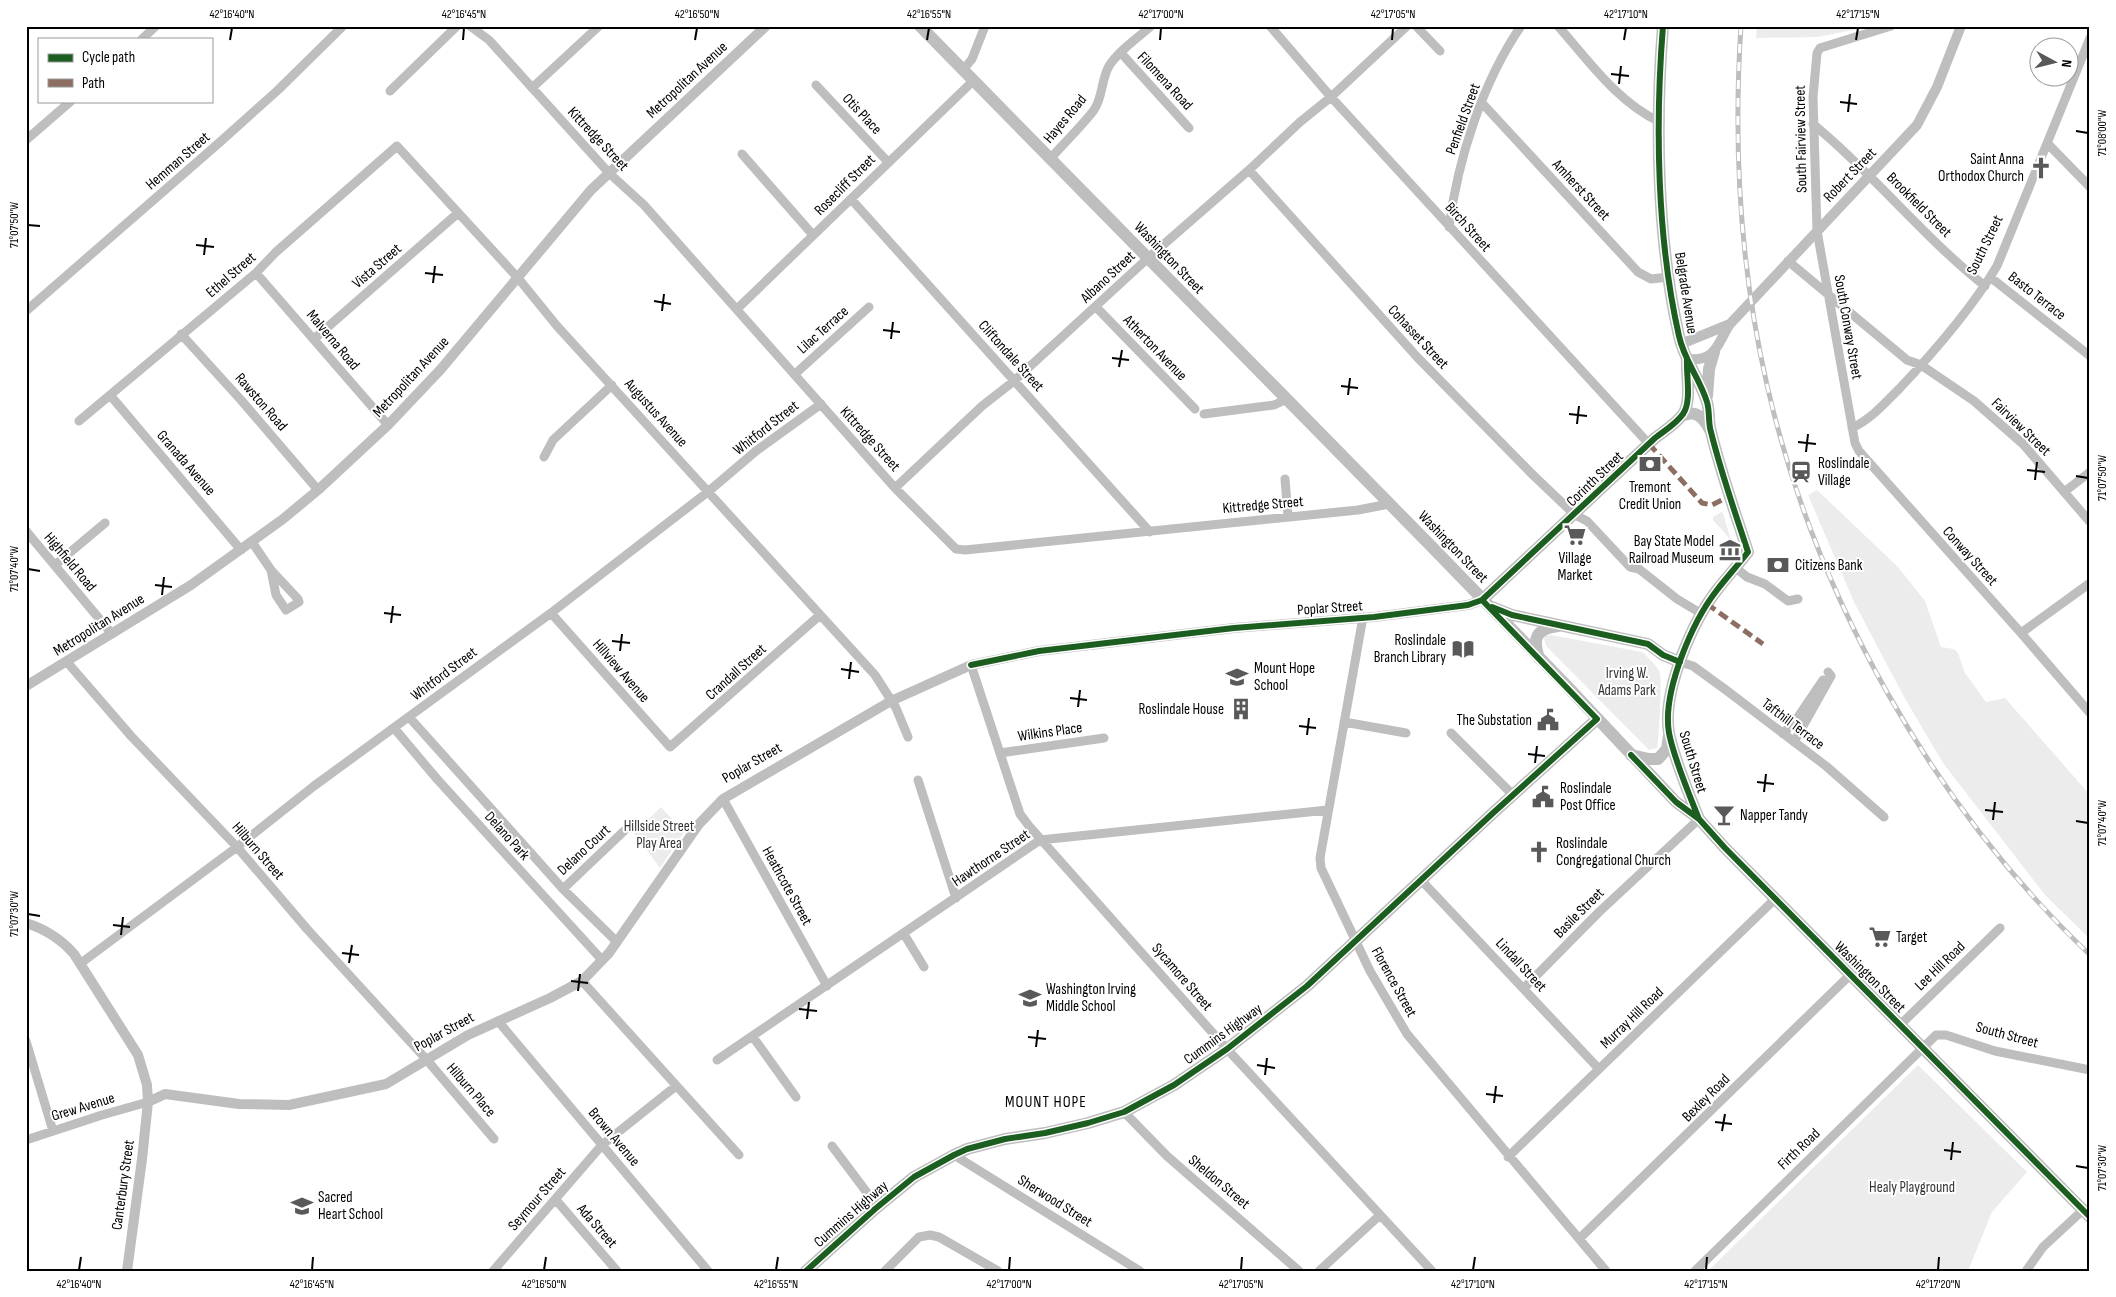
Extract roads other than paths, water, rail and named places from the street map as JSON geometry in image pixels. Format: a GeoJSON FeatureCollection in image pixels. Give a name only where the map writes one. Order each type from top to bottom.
{"type":"FeatureCollection","features":[{"type":"Feature","properties":{"kind":"main road","name":"Washington Street"},"geometry":{"type":"LineString","coordinates":[[920,26],[1389,504],[1676,802],[1699,819],[1775,899],[2086,1214]]}},
{"type":"Feature","properties":{"kind":"main road","name":"Belgrade Avenue"},"geometry":{"type":"LineString","coordinates":[[1663,26],[1660,122],[1661,198],[1669,277],[1681,344],[1707,403],[1710,430],[1748,552]]}},
{"type":"Feature","properties":{"kind":"main road"},"geometry":{"type":"LineString","coordinates":[[1707,403],[1708,369],[1714,352]]}},
{"type":"Feature","properties":{"kind":"main road"},"geometry":{"type":"LineString","coordinates":[[1682,416],[1686,408],[1688,394],[1687,359]]}},
{"type":"Feature","properties":{"kind":"main road"},"geometry":{"type":"LineString","coordinates":[[1682,416],[1690,413],[1699,416],[1710,430]]}},
{"type":"Feature","properties":{"kind":"main road","name":"Corinth Street"},"geometry":{"type":"LineString","coordinates":[[1482,600],[1649,444],[1682,416]]}},
{"type":"Feature","properties":{"kind":"main road","name":"South Street"},"geometry":{"type":"LineString","coordinates":[[1699,819],[1669,732],[1671,694],[1680,662],[1702,614],[1717,590],[1748,552]]}},
{"type":"Feature","properties":{"kind":"main road"},"geometry":{"type":"LineString","coordinates":[[1482,600],[1512,615],[1648,644],[1663,655],[1680,662]]}},
{"type":"Feature","properties":{"kind":"main road"},"geometry":{"type":"LineString","coordinates":[[1540,659],[1536,646],[1536,636],[1544,628],[1560,625]]}},
{"type":"Feature","properties":{"kind":"main road","name":"Cummins Highway"},"geometry":{"type":"LineString","coordinates":[[806,1271],[878,1206],[914,1177],[954,1155],[967,1149],[1005,1138],[1045,1133],[1124,1112],[1174,1085],[1227,1049],[1307,986],[1597,719]]}},
{"type":"Feature","properties":{"kind":"main road"},"geometry":{"type":"LineString","coordinates":[[1631,755],[1658,759],[1667,749],[1669,732]]}},
{"type":"Feature","properties":{"kind":"street"},"geometry":{"type":"LineString","coordinates":[[143,38],[156,26]]}},
{"type":"Feature","properties":{"kind":"street","name":"Hemman Street"},"geometry":{"type":"LineString","coordinates":[[26,311],[234,129],[343,26]]}},
{"type":"Feature","properties":{"kind":"street"},"geometry":{"type":"LineString","coordinates":[[390,91],[457,26]]}},
{"type":"Feature","properties":{"kind":"street","name":"Kittredge Street"},"geometry":{"type":"LineString","coordinates":[[470,26],[489,40],[610,173],[644,205],[895,488],[954,547],[961,550],[1150,532],[1358,510],[1389,504]]}},
{"type":"Feature","properties":{"kind":"street"},"geometry":{"type":"LineString","coordinates":[[532,88],[599,26]]}},
{"type":"Feature","properties":{"kind":"street","name":"Metropolitan Avenue"},"geometry":{"type":"LineString","coordinates":[[26,686],[191,585],[252,542],[318,490],[388,425],[441,369],[591,190],[766,26]]}},
{"type":"Feature","properties":{"kind":"street"},"geometry":{"type":"LineString","coordinates":[[963,70],[972,59],[985,26]]}},
{"type":"Feature","properties":{"kind":"street","name":"Hayes Road"},"geometry":{"type":"LineString","coordinates":[[1050,159],[1094,109],[1100,98],[1108,67],[1152,26]]}},
{"type":"Feature","properties":{"kind":"street","name":"Birch Street"},"geometry":{"type":"LineString","coordinates":[[1270,26],[1331,97],[1649,444]]}},
{"type":"Feature","properties":{"kind":"street","name":"Albano Street"},"geometry":{"type":"LineString","coordinates":[[895,488],[982,406],[1014,381],[1147,259],[1249,170],[1300,122],[1331,97],[1407,26]]}},
{"type":"Feature","properties":{"kind":"street"},"geometry":{"type":"LineString","coordinates":[[1416,26],[1440,51]]}},
{"type":"Feature","properties":{"kind":"street","name":"Penfield Street"},"geometry":{"type":"LineString","coordinates":[[1449,227],[1458,172],[1482,103],[1521,26]]}},
{"type":"Feature","properties":{"kind":"street"},"geometry":{"type":"LineString","coordinates":[[1558,26],[1611,86],[1640,112],[1660,122]]}},
{"type":"Feature","properties":{"kind":"street","name":"South Fairview Street"},"geometry":{"type":"LineString","coordinates":[[1817,231],[1813,124],[1817,53],[1820,48],[1891,26]]}},
{"type":"Feature","properties":{"kind":"street","name":"Robert Street"},"geometry":{"type":"LineString","coordinates":[[1714,352],[1730,324],[1869,175],[1898,148],[1917,125],[1937,87],[1961,26]]}},
{"type":"Feature","properties":{"kind":"street","name":"South Street"},"geometry":{"type":"LineString","coordinates":[[1852,428],[1877,411],[1921,366],[1955,326],[1985,286],[1997,266],[2090,38]]}},
{"type":"Feature","properties":{"kind":"street","name":"Filomena Road"},"geometry":{"type":"LineString","coordinates":[[1121,53],[1189,128]]}},
{"type":"Feature","properties":{"kind":"street","name":"Rosecliff Street"},"geometry":{"type":"LineString","coordinates":[[737,309],[973,81]]}},
{"type":"Feature","properties":{"kind":"street","name":"Otis Place"},"geometry":{"type":"LineString","coordinates":[[816,85],[888,162]]}},
{"type":"Feature","properties":{"kind":"street"},"geometry":{"type":"LineString","coordinates":[[26,140],[70,102]]}},
{"type":"Feature","properties":{"kind":"street","name":"Amherst Street"},"geometry":{"type":"LineString","coordinates":[[1482,103],[1638,272],[1650,279],[1669,277]]}},
{"type":"Feature","properties":{"kind":"street","name":"Brookfield Street"},"geometry":{"type":"LineString","coordinates":[[1813,124],[1985,286]]}},
{"type":"Feature","properties":{"kind":"street"},"geometry":{"type":"LineString","coordinates":[[2047,143],[2090,188]]}},
{"type":"Feature","properties":{"kind":"street","name":"Augustus Avenue"},"geometry":{"type":"LineString","coordinates":[[397,146],[518,278],[557,326],[875,675],[892,700],[908,737]]}},
{"type":"Feature","properties":{"kind":"street","name":"Ethel Street"},"geometry":{"type":"LineString","coordinates":[[79,422],[181,334],[256,273],[276,252],[397,146]]}},
{"type":"Feature","properties":{"kind":"street"},"geometry":{"type":"LineString","coordinates":[[742,154],[813,235]]}},
{"type":"Feature","properties":{"kind":"street","name":"Cohasset Street"},"geometry":{"type":"LineString","coordinates":[[1249,170],[1418,358],[1532,475],[1575,515],[1587,521],[1630,567],[1639,569],[1677,599],[1702,614]]}},
{"type":"Feature","properties":{"kind":"street","name":"Cliftondale Street"},"geometry":{"type":"LineString","coordinates":[[851,199],[1150,532]]}},
{"type":"Feature","properties":{"kind":"street","name":"Vista Street"},"geometry":{"type":"LineString","coordinates":[[314,339],[458,213]]}},
{"type":"Feature","properties":{"kind":"street","name":"South Conway Street"},"geometry":{"type":"LineString","coordinates":[[1817,231],[1852,428]]}},
{"type":"Feature","properties":{"kind":"street"},"geometry":{"type":"LineString","coordinates":[[1788,261],[1906,360],[1921,366]]}},
{"type":"Feature","properties":{"kind":"street","name":"Malverna Road"},"geometry":{"type":"LineString","coordinates":[[256,273],[388,425]]}},
{"type":"Feature","properties":{"kind":"street","name":"Basto Terrace"},"geometry":{"type":"LineString","coordinates":[[1990,277],[2090,356]]}},
{"type":"Feature","properties":{"kind":"street","name":"Lilac Terrace"},"geometry":{"type":"LineString","coordinates":[[795,374],[869,307]]}},
{"type":"Feature","properties":{"kind":"street","name":"Atherton Avenue"},"geometry":{"type":"LineString","coordinates":[[1096,307],[1194,409]]}},
{"type":"Feature","properties":{"kind":"street","name":"Robert Street"},"geometry":{"type":"LineString","coordinates":[[1681,344],[1730,324]]}},
{"type":"Feature","properties":{"kind":"street","name":"Rawston Road"},"geometry":{"type":"LineString","coordinates":[[181,334],[241,400],[318,490]]}},
{"type":"Feature","properties":{"kind":"street"},"geometry":{"type":"LineString","coordinates":[[1687,359],[1704,359],[1714,352]]}},
{"type":"Feature","properties":{"kind":"street","name":"Fairview Street"},"geometry":{"type":"LineString","coordinates":[[1921,366],[1974,401],[2023,444],[2090,522]]}},
{"type":"Feature","properties":{"kind":"street"},"geometry":{"type":"LineString","coordinates":[[544,457],[553,440],[612,385]]}},
{"type":"Feature","properties":{"kind":"street","name":"Granada Avenue"},"geometry":{"type":"LineString","coordinates":[[110,395],[241,550]]}},
{"type":"Feature","properties":{"kind":"street"},"geometry":{"type":"LineString","coordinates":[[1204,414],[1274,405],[1285,400]]}},
{"type":"Feature","properties":{"kind":"street","name":"Whitford Street"},"geometry":{"type":"LineString","coordinates":[[81,963],[237,847],[314,786],[551,613],[709,491],[756,451],[821,404]]}},
{"type":"Feature","properties":{"kind":"street","name":"Conway Street"},"geometry":{"type":"LineString","coordinates":[[1852,428],[1859,451],[2021,633],[2090,714]]}},
{"type":"Feature","properties":{"kind":"street"},"geometry":{"type":"LineString","coordinates":[[2064,492],[2090,472]]}},
{"type":"Feature","properties":{"kind":"street"},"geometry":{"type":"LineString","coordinates":[[1285,479],[1288,516]]}},
{"type":"Feature","properties":{"kind":"street"},"geometry":{"type":"LineString","coordinates":[[55,565],[105,523]]}},
{"type":"Feature","properties":{"kind":"street","name":"Highfield Road"},"geometry":{"type":"LineString","coordinates":[[26,531],[112,634]]}},
{"type":"Feature","properties":{"kind":"street"},"geometry":{"type":"LineString","coordinates":[[252,542],[271,570]]}},
{"type":"Feature","properties":{"kind":"street"},"geometry":{"type":"LineString","coordinates":[[1736,568],[1747,577],[1764,584],[1788,601],[1798,599]]}},
{"type":"Feature","properties":{"kind":"street"},"geometry":{"type":"LineString","coordinates":[[2021,633],[2090,583]]}},
{"type":"Feature","properties":{"kind":"street","name":"Poplar Street"},"geometry":{"type":"LineString","coordinates":[[148,1102],[165,1094],[239,1104],[289,1105],[386,1084],[468,1035],[550,998],[582,981],[602,960],[617,942],[699,824],[723,799],[892,700],[971,665],[1039,651],[1233,628],[1364,617],[1466,605],[1482,600]]}},
{"type":"Feature","properties":{"kind":"street","name":"Hillview Avenue"},"geometry":{"type":"LineString","coordinates":[[551,613],[670,747]]}},
{"type":"Feature","properties":{"kind":"street","name":"Crandall Street"},"geometry":{"type":"LineString","coordinates":[[670,747],[820,615]]}},
{"type":"Feature","properties":{"kind":"street","name":"Florence Street"},"geometry":{"type":"LineString","coordinates":[[1364,617],[1328,810],[1320,858],[1321,868],[1370,971],[1407,1034],[1508,1157],[1606,1271]]}},
{"type":"Feature","properties":{"kind":"street","name":"Hilburn Street"},"geometry":{"type":"LineString","coordinates":[[68,662],[132,736],[237,847],[307,929],[426,1059]]}},
{"type":"Feature","properties":{"kind":"street","name":"Tafthill Terrace"},"geometry":{"type":"LineString","coordinates":[[1680,662],[1693,666],[1794,742],[1855,790],[1884,817]]}},
{"type":"Feature","properties":{"kind":"street","name":"Sycamore Street"},"geometry":{"type":"LineString","coordinates":[[971,665],[1020,814],[1040,840],[1227,1049],[1432,1271]]}},
{"type":"Feature","properties":{"kind":"street"},"geometry":{"type":"LineString","coordinates":[[1783,734],[1798,717],[1828,672],[1831,676],[1794,742]]}},
{"type":"Feature","properties":{"kind":"street","name":"Delano Park"},"geometry":{"type":"LineString","coordinates":[[409,717],[563,889],[617,942]]}},
{"type":"Feature","properties":{"kind":"street"},"geometry":{"type":"LineString","coordinates":[[1344,722],[1406,733]]}},
{"type":"Feature","properties":{"kind":"street","name":"Delano Park"},"geometry":{"type":"LineString","coordinates":[[394,728],[437,779],[602,960]]}},
{"type":"Feature","properties":{"kind":"street"},"geometry":{"type":"LineString","coordinates":[[1451,732],[1513,795]]}},
{"type":"Feature","properties":{"kind":"street","name":"Wilkins Place"},"geometry":{"type":"LineString","coordinates":[[1000,754],[1104,738]]}},
{"type":"Feature","properties":{"kind":"street"},"geometry":{"type":"LineString","coordinates":[[918,780],[956,898]]}},
{"type":"Feature","properties":{"kind":"street","name":"Heathcote Street"},"geometry":{"type":"LineString","coordinates":[[723,799],[827,986]]}},
{"type":"Feature","properties":{"kind":"street","name":"Hawthorne Street"},"geometry":{"type":"LineString","coordinates":[[717,1060],[1040,840],[1328,810]]}},
{"type":"Feature","properties":{"kind":"street","name":"Basile Street"},"geometry":{"type":"LineString","coordinates":[[1524,988],[1599,912],[1699,819]]}},
{"type":"Feature","properties":{"kind":"street","name":"Delano Court"},"geometry":{"type":"LineString","coordinates":[[563,889],[624,831]]}},
{"type":"Feature","properties":{"kind":"street","name":"Lindall Street"},"geometry":{"type":"LineString","coordinates":[[1421,880],[1599,1069]]}},
{"type":"Feature","properties":{"kind":"street","name":"Murray Hill Road"},"geometry":{"type":"LineString","coordinates":[[1508,1157],[1775,899]]}},
{"type":"Feature","properties":{"kind":"street"},"geometry":{"type":"LineString","coordinates":[[26,923],[50,933],[66,945],[81,963],[138,1055],[147,1085],[148,1102]]}},
{"type":"Feature","properties":{"kind":"street","name":"Lee Hill Road"},"geometry":{"type":"LineString","coordinates":[[1900,1024],[2000,928]]}},
{"type":"Feature","properties":{"kind":"street"},"geometry":{"type":"LineString","coordinates":[[904,934],[924,967]]}},
{"type":"Feature","properties":{"kind":"street","name":"Bexley Road"},"geometry":{"type":"LineString","coordinates":[[1579,1239],[1850,975]]}},
{"type":"Feature","properties":{"kind":"street"},"geometry":{"type":"LineString","coordinates":[[582,981],[739,1155]]}},
{"type":"Feature","properties":{"kind":"street","name":"Brown Avenue"},"geometry":{"type":"LineString","coordinates":[[498,1021],[708,1271]]}},
{"type":"Feature","properties":{"kind":"street","name":"South Street"},"geometry":{"type":"LineString","coordinates":[[1922,1048],[1936,1035],[1946,1035],[1995,1051],[2090,1070]]}},
{"type":"Feature","properties":{"kind":"street"},"geometry":{"type":"LineString","coordinates":[[753,1037],[796,1097]]}},
{"type":"Feature","properties":{"kind":"street"},"geometry":{"type":"LineString","coordinates":[[26,1041],[53,1131]]}},
{"type":"Feature","properties":{"kind":"street","name":"Firth Road"},"geometry":{"type":"LineString","coordinates":[[1695,1271],[1922,1048]]}},
{"type":"Feature","properties":{"kind":"street","name":"Hilburn Place"},"geometry":{"type":"LineString","coordinates":[[426,1059],[494,1139]]}},
{"type":"Feature","properties":{"kind":"street","name":"Seymour Street"},"geometry":{"type":"LineString","coordinates":[[493,1271],[602,1145],[676,1086]]}},
{"type":"Feature","properties":{"kind":"street","name":"Grew Avenue"},"geometry":{"type":"LineString","coordinates":[[26,1140],[148,1102]]}},
{"type":"Feature","properties":{"kind":"street","name":"Canterbury Street"},"geometry":{"type":"LineString","coordinates":[[126,1271],[142,1160],[148,1102]]}},
{"type":"Feature","properties":{"kind":"street","name":"Sheldon Street"},"geometry":{"type":"LineString","coordinates":[[1124,1112],[1167,1156],[1299,1271]]}},
{"type":"Feature","properties":{"kind":"street"},"geometry":{"type":"LineString","coordinates":[[832,1146],[878,1206]]}},
{"type":"Feature","properties":{"kind":"street","name":"Sherwood Street"},"geometry":{"type":"LineString","coordinates":[[954,1155],[1140,1271]]}},
{"type":"Feature","properties":{"kind":"street","name":"Ada Street"},"geometry":{"type":"LineString","coordinates":[[556,1200],[617,1271]]}},
{"type":"Feature","properties":{"kind":"street"},"geometry":{"type":"LineString","coordinates":[[2026,1271],[2043,1247],[2086,1214]]}},
{"type":"Feature","properties":{"kind":"street"},"geometry":{"type":"LineString","coordinates":[[1319,1271],[1380,1215]]}},
{"type":"Feature","properties":{"kind":"street"},"geometry":{"type":"LineString","coordinates":[[885,1271],[919,1237],[930,1235],[939,1237],[998,1271]]}},
{"type":"Feature","properties":{"kind":"railway"},"geometry":{"type":"LineString","coordinates":[[1741,26],[1738,117],[1739,162],[1741,207],[1750,296],[1767,385],[1788,464],[1816,542],[1849,619],[1888,693],[1931,765],[1980,833],[2033,896],[2090,955]]}},
{"type":"Feature","properties":{"kind":"place","name":"Saint Anna Orthodox Church"},"geometry":{"type":"Point","coordinates":[2041,168]}},
{"type":"Feature","properties":{"kind":"place","name":"Tremont Credit Union"},"geometry":{"type":"Point","coordinates":[1650,464]}},
{"type":"Feature","properties":{"kind":"place","name":"Roslindale Village"},"geometry":{"type":"Point","coordinates":[1801,472]}},
{"type":"Feature","properties":{"kind":"place","name":"Village Market"},"geometry":{"type":"Point","coordinates":[1575,535]}},
{"type":"Feature","properties":{"kind":"place","name":"Bay State Model Railroad Museum"},"geometry":{"type":"Point","coordinates":[1730,550]}},
{"type":"Feature","properties":{"kind":"place","name":"Citizens Bank"},"geometry":{"type":"Point","coordinates":[1778,565]}},
{"type":"Feature","properties":{"kind":"place","name":"Roslindale Branch Library"},"geometry":{"type":"Point","coordinates":[1463,649]}},
{"type":"Feature","properties":{"kind":"place","name":"Mount Hope School"},"geometry":{"type":"Point","coordinates":[1237,677]}},
{"type":"Feature","properties":{"kind":"place","name":"Roslindale House"},"geometry":{"type":"Point","coordinates":[1241,709]}},
{"type":"Feature","properties":{"kind":"place","name":"The Substation"},"geometry":{"type":"Point","coordinates":[1548,720]}},
{"type":"Feature","properties":{"kind":"place","name":"Roslindale Post Office"},"geometry":{"type":"Point","coordinates":[1543,797]}},
{"type":"Feature","properties":{"kind":"place","name":"Napper Tandy"},"geometry":{"type":"Point","coordinates":[1724,815]}},
{"type":"Feature","properties":{"kind":"place","name":"Roslindale Congregational Church"},"geometry":{"type":"Point","coordinates":[1539,852]}},
{"type":"Feature","properties":{"kind":"place","name":"Target"},"geometry":{"type":"Point","coordinates":[1880,937]}},
{"type":"Feature","properties":{"kind":"place","name":"Washington Irving Middle School"},"geometry":{"type":"Point","coordinates":[1030,998]}},
{"type":"Feature","properties":{"kind":"place","name":"Sacred Heart School"},"geometry":{"type":"Point","coordinates":[302,1206]}},
{"type":"Feature","properties":{"kind":"district","name":"MOUNT HOPE"},"geometry":{"type":"Point","coordinates":[1046,1102]}},
{"type":"Feature","properties":{"kind":"park label","name":"Irving W. Adams Park"},"geometry":{"type":"Point","coordinates":[1627,682]}},
{"type":"Feature","properties":{"kind":"park label","name":"Hillside Street Play Area"},"geometry":{"type":"Point","coordinates":[659,834]}},
{"type":"Feature","properties":{"kind":"park label","name":"Healy Playground"},"geometry":{"type":"Point","coordinates":[1912,1187]}}]}
